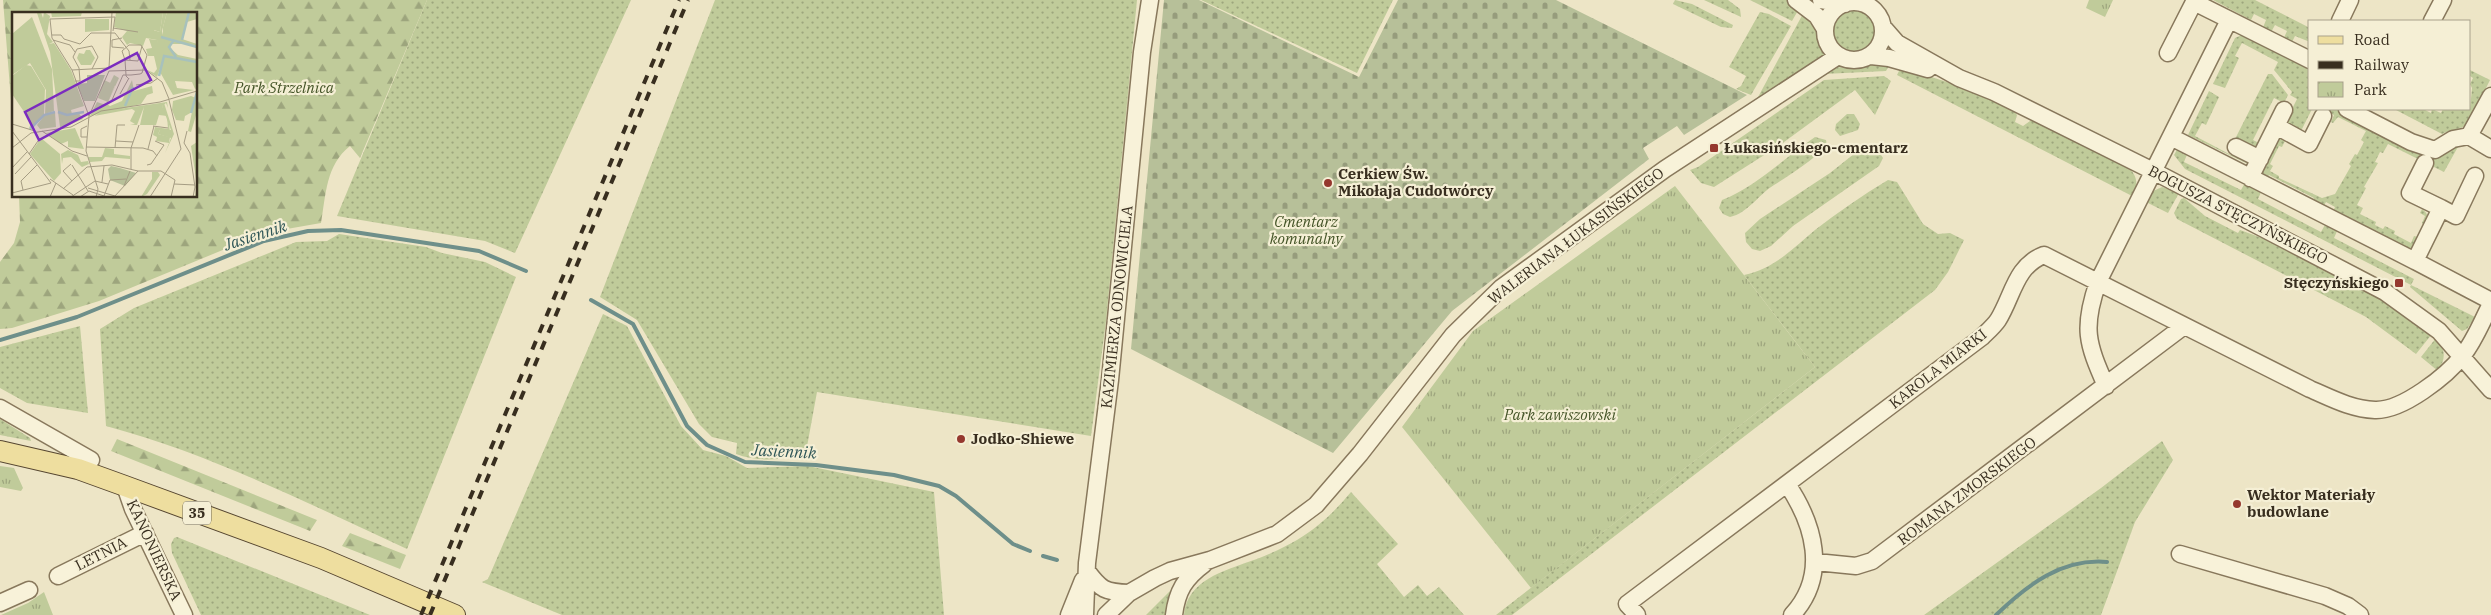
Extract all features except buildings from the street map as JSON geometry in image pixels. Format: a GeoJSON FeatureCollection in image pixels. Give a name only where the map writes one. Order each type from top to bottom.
{"type":"FeatureCollection","features":[{"type":"Feature","properties":{"kind":"main road","name":"35"},"geometry":{"type":"LineString","coordinates":[[0,439],[91,460],[160,484],[317,556],[454,615]]}},
{"type":"Feature","properties":{"kind":"main road","name":"35"},"geometry":{"type":"LineString","coordinates":[[0,451],[78,469],[317,556]]}},
{"type":"Feature","properties":{"kind":"street","name":"KAZIMIERZA ODNOWICIELA"},"geometry":{"type":"LineString","coordinates":[[1085,615],[1087,571],[1110,380],[1142,52],[1150,0]]}},
{"type":"Feature","properties":{"kind":"street"},"geometry":{"type":"LineString","coordinates":[[1796,0],[1818,16],[1825,28],[1827,42],[1838,56],[1852,60],[1871,56],[1882,41],[1883,27],[1878,4],[1858,2],[1844,4],[1821,0]]}},
{"type":"Feature","properties":{"kind":"street"},"geometry":{"type":"LineString","coordinates":[[2340,20],[2350,0]]}},
{"type":"Feature","properties":{"kind":"street"},"geometry":{"type":"LineString","coordinates":[[2433,20],[2443,0]]}},
{"type":"Feature","properties":{"kind":"street"},"geometry":{"type":"LineString","coordinates":[[2168,53],[2194,1],[2308,59]]}},
{"type":"Feature","properties":{"kind":"street"},"geometry":{"type":"LineString","coordinates":[[1825,28],[1833,12],[1844,4]]}},
{"type":"Feature","properties":{"kind":"street"},"geometry":{"type":"LineString","coordinates":[[2106,386],[2091,352],[2088,315],[2098,282],[2229,20]]}},
{"type":"Feature","properties":{"kind":"street","name":"BOGUSZA STĘCZYŃSKIEGO"},"geometry":{"type":"LineString","coordinates":[[1883,27],[1896,43],[1959,78]]}},
{"type":"Feature","properties":{"kind":"street","name":"WALERIANA ŁUKASIŃSKIEGO"},"geometry":{"type":"LineString","coordinates":[[1106,615],[1129,593],[1170,571],[1210,560],[1277,534],[1316,505],[1360,454],[1453,335],[1501,288],[1665,169],[1838,56]]}},
{"type":"Feature","properties":{"kind":"street","name":"BOGUSZA STĘCZYŃSKIEGO"},"geometry":{"type":"LineString","coordinates":[[1871,56],[1889,58],[1959,78],[1994,92],[2154,172],[2385,292],[2439,331],[2491,390]]}},
{"type":"Feature","properties":{"kind":"street"},"geometry":{"type":"LineString","coordinates":[[2470,136],[2491,96]]}},
{"type":"Feature","properties":{"kind":"street"},"geometry":{"type":"LineString","coordinates":[[2250,178],[2284,110]]}},
{"type":"Feature","properties":{"kind":"street"},"geometry":{"type":"LineString","coordinates":[[2348,110],[2428,149],[2435,150],[2453,140],[2470,136],[2491,149]]}},
{"type":"Feature","properties":{"kind":"street"},"geometry":{"type":"LineString","coordinates":[[2276,126],[2309,144],[2323,116]]}},
{"type":"Feature","properties":{"kind":"street"},"geometry":{"type":"LineString","coordinates":[[2098,282],[2348,406],[2376,410],[2408,402],[2463,356],[2491,302],[2415,261],[2171,137]]}},
{"type":"Feature","properties":{"kind":"street"},"geometry":{"type":"LineString","coordinates":[[2236,147],[2260,159]]}},
{"type":"Feature","properties":{"kind":"street"},"geometry":{"type":"LineString","coordinates":[[2425,163],[2410,193],[2456,216],[2476,176]]}},
{"type":"Feature","properties":{"kind":"street"},"geometry":{"type":"LineString","coordinates":[[2415,261],[2441,208]]}},
{"type":"Feature","properties":{"kind":"street","name":"KAROLA MIARKI"},"geometry":{"type":"LineString","coordinates":[[1637,615],[1627,604],[1982,338],[1997,321],[2019,276],[2031,260],[2044,255],[2098,282]]}},
{"type":"Feature","properties":{"kind":"street","name":"ROMANA ZMORSKIEGO"},"geometry":{"type":"LineString","coordinates":[[1816,562],[1856,566],[1872,562],[2184,326]]}},
{"type":"Feature","properties":{"kind":"street"},"geometry":{"type":"LineString","coordinates":[[0,408],[91,460]]}},
{"type":"Feature","properties":{"kind":"street"},"geometry":{"type":"LineString","coordinates":[[1787,484],[1799,502],[1810,526],[1816,562],[1807,592],[1792,615]]}},
{"type":"Feature","properties":{"kind":"street","name":"KANONIERSKA"},"geometry":{"type":"LineString","coordinates":[[125,486],[184,615]]}},
{"type":"Feature","properties":{"kind":"street","name":"LETNIA"},"geometry":{"type":"LineString","coordinates":[[58,576],[145,533]]}},
{"type":"Feature","properties":{"kind":"street"},"geometry":{"type":"LineString","coordinates":[[2180,554],[2325,596],[2348,606],[2360,615]]}},
{"type":"Feature","properties":{"kind":"street","name":"WALERIANA ŁUKASIŃSKIEGO"},"geometry":{"type":"LineString","coordinates":[[1174,615],[1176,601],[1183,584],[1194,571],[1210,560]]}},
{"type":"Feature","properties":{"kind":"street"},"geometry":{"type":"LineString","coordinates":[[1087,571],[1100,588],[1114,593],[1129,593]]}},
{"type":"Feature","properties":{"kind":"street"},"geometry":{"type":"LineString","coordinates":[[1069,615],[1087,571]]}},
{"type":"Feature","properties":{"kind":"street"},"geometry":{"type":"LineString","coordinates":[[0,603],[29,590]]}},
{"type":"Feature","properties":{"kind":"green space","name":"Park Strzelnica"},"geometry":{"type":"Polygon","coordinates":[[[3,0],[427,0],[360,158],[350,146],[336,162],[328,181],[321,223],[264,233],[99,301],[12,328],[0,329],[0,262],[14,243],[20,222],[19,198],[198,198],[198,12],[12,12],[12,113],[3,0]]]}},
{"type":"Feature","properties":{"kind":"green space"},"geometry":{"type":"Polygon","coordinates":[[[427,0],[631,0],[515,253],[485,241],[337,216],[427,0]]]}},
{"type":"Feature","properties":{"kind":"green space"},"geometry":{"type":"Polygon","coordinates":[[[715,0],[1137,0],[1106,321],[1091,436],[817,392],[806,452],[798,455],[780,459],[744,457],[736,454],[737,443],[712,437],[699,424],[637,320],[600,297],[715,0]]]}},
{"type":"Feature","properties":{"kind":"green space","name":"Cmentarz komunalny"},"geometry":{"type":"Polygon","coordinates":[[[1164,0],[1199,0],[1359,77],[1398,0],[1556,0],[1747,95],[1684,135],[1677,126],[1643,148],[1649,159],[1452,311],[1333,453],[1131,349],[1164,0]]]}},
{"type":"Feature","properties":{"kind":"green space"},"geometry":{"type":"Polygon","coordinates":[[[1201,0],[1393,0],[1357,73],[1201,0]]]}},
{"type":"Feature","properties":{"kind":"green space"},"geometry":{"type":"Polygon","coordinates":[[[1675,0],[1692,4],[1733,25],[1732,28],[1721,27],[1673,4],[1675,0]]]}},
{"type":"Feature","properties":{"kind":"green space"},"geometry":{"type":"Polygon","coordinates":[[[1704,0],[1728,0],[1740,9],[1741,17],[1704,0]]]}},
{"type":"Feature","properties":{"kind":"green space"},"geometry":{"type":"Polygon","coordinates":[[[1750,0],[1788,0],[1800,7],[1792,21],[1750,0]]]}},
{"type":"Feature","properties":{"kind":"green space"},"geometry":{"type":"Polygon","coordinates":[[[2089,0],[2113,0],[2105,17],[2086,8],[2089,0]]]}},
{"type":"Feature","properties":{"kind":"green space"},"geometry":{"type":"Polygon","coordinates":[[[2213,0],[2255,0],[2308,27],[2308,41],[2295,36],[2291,44],[2283,40],[2287,31],[2275,25],[2270,34],[2262,30],[2266,20],[2254,14],[2251,20],[2213,0]]]}},
{"type":"Feature","properties":{"kind":"green space"},"geometry":{"type":"Polygon","coordinates":[[[1854,9],[1866,13],[1872,19],[1876,31],[1872,43],[1866,49],[1854,53],[1842,49],[1836,43],[1832,31],[1836,19],[1842,13],[1854,9]]]}},
{"type":"Feature","properties":{"kind":"green space"},"geometry":{"type":"Polygon","coordinates":[[[1805,10],[1816,25],[1817,40],[1825,56],[1780,87],[1757,99],[1805,10]]]}},
{"type":"Feature","properties":{"kind":"green space"},"geometry":{"type":"Polygon","coordinates":[[[1760,12],[1769,14],[1791,26],[1751,95],[1736,89],[1741,86],[1746,76],[1729,67],[1760,12]]]}},
{"type":"Feature","properties":{"kind":"green space"},"geometry":{"type":"Polygon","coordinates":[[[2244,34],[2308,66],[2308,110],[2312,110],[2300,133],[2288,124],[2287,119],[2297,99],[2290,95],[2292,92],[2274,70],[2278,62],[2242,43],[2235,56],[2239,58],[2225,88],[2213,84],[2235,38],[2244,34]]]}},
{"type":"Feature","properties":{"kind":"green space"},"geometry":{"type":"Polygon","coordinates":[[[1877,62],[1890,64],[1886,71],[1824,74],[1831,67],[1857,68],[1877,62]]]}},
{"type":"Feature","properties":{"kind":"green space"},"geometry":{"type":"Polygon","coordinates":[[[1901,67],[1999,102],[2017,115],[2015,122],[2023,126],[2030,121],[2035,121],[2126,166],[2135,176],[2136,188],[2134,197],[1897,75],[1901,67]]]}},
{"type":"Feature","properties":{"kind":"green space"},"geometry":{"type":"Polygon","coordinates":[[[2471,70],[2490,80],[2468,124],[2465,126],[2442,134],[2396,110],[2425,110],[2431,113],[2432,110],[2434,110],[2441,113],[2442,110],[2471,110],[2471,82],[2473,78],[2471,77],[2471,70]]]}},
{"type":"Feature","properties":{"kind":"green space"},"geometry":{"type":"Polygon","coordinates":[[[2268,74],[2272,74],[2288,95],[2284,103],[2274,98],[2253,140],[2263,145],[2259,150],[2234,141],[2268,74]]]}},
{"type":"Feature","properties":{"kind":"green space"},"geometry":{"type":"Polygon","coordinates":[[[1884,76],[1891,81],[1875,115],[1855,90],[1780,145],[1714,187],[1701,183],[1690,170],[1698,167],[1824,80],[1884,76]]]}},
{"type":"Feature","properties":{"kind":"green space"},"geometry":{"type":"Polygon","coordinates":[[[2209,91],[2219,97],[2206,125],[2202,123],[2195,136],[2231,155],[2233,153],[2250,162],[2248,164],[2188,135],[2209,91]]]}},
{"type":"Feature","properties":{"kind":"green space"},"geometry":{"type":"Polygon","coordinates":[[[2325,110],[2338,110],[2431,155],[2459,145],[2444,172],[2388,144],[2383,153],[2380,152],[2375,162],[2378,163],[2364,187],[2366,188],[2357,205],[2363,208],[2360,214],[2376,222],[2375,225],[2383,229],[2385,226],[2395,231],[2394,234],[2411,243],[2414,236],[2418,237],[2424,225],[2422,223],[2425,216],[2420,213],[2422,209],[2426,214],[2428,224],[2426,230],[2412,252],[2331,216],[2335,207],[2326,202],[2321,211],[2310,205],[2314,198],[2269,175],[2265,182],[2260,174],[2278,139],[2282,137],[2286,139],[2282,147],[2279,146],[2270,164],[2273,166],[2270,171],[2279,176],[2279,178],[2322,198],[2335,194],[2351,166],[2349,164],[2355,154],[2357,155],[2364,142],[2361,140],[2366,131],[2338,117],[2333,123],[2331,122],[2334,115],[2325,110]]]}},
{"type":"Feature","properties":{"kind":"green space"},"geometry":{"type":"Polygon","coordinates":[[[1847,114],[1854,114],[1860,124],[1858,130],[1840,136],[1835,130],[1836,124],[1847,114]]]}},
{"type":"Feature","properties":{"kind":"green space"},"geometry":{"type":"Polygon","coordinates":[[[1815,137],[1826,140],[1827,146],[1801,167],[1768,189],[1742,212],[1730,217],[1723,214],[1719,208],[1722,200],[1759,179],[1815,137]]]}},
{"type":"Feature","properties":{"kind":"green space"},"geometry":{"type":"Polygon","coordinates":[[[1875,145],[1883,158],[1879,166],[1793,226],[1771,246],[1760,251],[1752,249],[1746,242],[1745,233],[1760,219],[1830,173],[1864,146],[1875,145]]]}},
{"type":"Feature","properties":{"kind":"green space"},"geometry":{"type":"Polygon","coordinates":[[[2178,148],[2188,152],[2184,162],[2241,190],[2246,181],[2262,190],[2258,199],[2321,232],[2326,223],[2338,229],[2334,238],[2414,279],[2411,285],[2185,169],[2174,155],[2178,148]]]}},
{"type":"Feature","properties":{"kind":"green space"},"geometry":{"type":"Polygon","coordinates":[[[1888,180],[1897,182],[1923,224],[1938,234],[1950,233],[1964,240],[1948,272],[1935,290],[1512,615],[1496,615],[1815,367],[1744,275],[1774,263],[1815,230],[1888,180]]]}},
{"type":"Feature","properties":{"kind":"green space","name":"Park zawiszowski"},"geometry":{"type":"Polygon","coordinates":[[[1675,186],[1815,367],[1531,588],[1402,427],[1473,331],[1675,186]]]}},
{"type":"Feature","properties":{"kind":"green space"},"geometry":{"type":"Polygon","coordinates":[[[2162,187],[2179,193],[2168,213],[2144,201],[2149,193],[2162,187]]]}},
{"type":"Feature","properties":{"kind":"green space"},"geometry":{"type":"Polygon","coordinates":[[[2184,198],[2205,216],[2238,233],[2240,230],[2273,242],[2375,294],[2432,334],[2416,354],[2366,317],[2177,219],[2174,213],[2181,199],[2184,198]]]}},
{"type":"Feature","properties":{"kind":"green space"},"geometry":{"type":"Polygon","coordinates":[[[339,234],[426,247],[442,253],[485,262],[516,277],[407,549],[222,465],[145,437],[106,426],[100,329],[134,308],[296,242],[327,241],[339,234]]]}},
{"type":"Feature","properties":{"kind":"green space"},"geometry":{"type":"Polygon","coordinates":[[[2411,285],[2475,317],[2467,329],[2462,331],[2410,287],[2411,285]]]}},
{"type":"Feature","properties":{"kind":"green space"},"geometry":{"type":"Polygon","coordinates":[[[603,314],[627,326],[681,426],[703,450],[726,456],[747,468],[808,466],[934,492],[944,615],[562,615],[482,582],[488,579],[603,314]]]}},
{"type":"Feature","properties":{"kind":"green space"},"geometry":{"type":"Polygon","coordinates":[[[80,326],[88,413],[27,403],[0,388],[0,347],[80,326]]]}},
{"type":"Feature","properties":{"kind":"green space"},"geometry":{"type":"Polygon","coordinates":[[[2436,338],[2442,346],[2444,354],[2438,371],[2421,357],[2436,338]]]}},
{"type":"Feature","properties":{"kind":"green space"},"geometry":{"type":"Polygon","coordinates":[[[0,419],[30,438],[31,441],[0,435],[0,419]]]}},
{"type":"Feature","properties":{"kind":"green space"},"geometry":{"type":"Polygon","coordinates":[[[117,439],[317,520],[310,531],[111,451],[117,439]]]}},
{"type":"Feature","properties":{"kind":"green space"},"geometry":{"type":"Polygon","coordinates":[[[2162,441],[2173,460],[2135,522],[2101,615],[1924,615],[2101,488],[2162,441]]]}},
{"type":"Feature","properties":{"kind":"green space"},"geometry":{"type":"Polygon","coordinates":[[[0,466],[14,468],[23,488],[21,491],[0,487],[0,466]]]}},
{"type":"Feature","properties":{"kind":"green space"},"geometry":{"type":"Polygon","coordinates":[[[1351,492],[1398,544],[1377,564],[1404,597],[1418,585],[1427,596],[1439,587],[1464,615],[1184,615],[1192,593],[1199,585],[1219,573],[1280,549],[1297,540],[1326,518],[1351,492]]]}},
{"type":"Feature","properties":{"kind":"green space"},"geometry":{"type":"Polygon","coordinates":[[[350,533],[406,555],[400,569],[342,546],[350,533]]]}},
{"type":"Feature","properties":{"kind":"green space"},"geometry":{"type":"Polygon","coordinates":[[[177,537],[370,615],[201,615],[172,553],[171,544],[174,538],[177,537]]]}},
{"type":"Feature","properties":{"kind":"green space"},"geometry":{"type":"Polygon","coordinates":[[[1175,586],[1168,615],[1146,615],[1175,586]]]}},
{"type":"Feature","properties":{"kind":"green space"},"geometry":{"type":"Polygon","coordinates":[[[44,592],[53,615],[1,615],[28,603],[44,592]]]}},
{"type":"Feature","properties":{"kind":"waterway","name":"Jasiennik"},"geometry":{"type":"LineString","coordinates":[[0,340],[77,317],[264,241],[308,231],[341,230],[479,251],[526,271]]}},
{"type":"Feature","properties":{"kind":"waterway","name":"Jasiennik"},"geometry":{"type":"LineString","coordinates":[[591,300],[633,324],[687,426],[707,445],[745,462],[816,465],[894,475],[939,486],[956,496],[1013,544],[1030,551]]}},
{"type":"Feature","properties":{"kind":"waterway","name":"Jasiennik"},"geometry":{"type":"LineString","coordinates":[[1043,556],[1057,560]]}},
{"type":"Feature","properties":{"kind":"waterway","name":"Jasiennik"},"geometry":{"type":"LineString","coordinates":[[1996,615],[2033,584],[2060,569],[2075,564],[2107,562]]}},
{"type":"Feature","properties":{"kind":"railway"},"geometry":{"type":"LineString","coordinates":[[421,615],[679,0]]}},
{"type":"Feature","properties":{"kind":"railway"},"geometry":{"type":"LineString","coordinates":[[430,615],[688,0]]}},
{"type":"Feature","properties":{"kind":"place","name":"Łukasińskiego-cmentarz"},"geometry":{"type":"Point","coordinates":[1714,148]}},
{"type":"Feature","properties":{"kind":"place","name":"Cerkiew Św. Mikołaja Cudotwórcy"},"geometry":{"type":"Point","coordinates":[1328,183]}},
{"type":"Feature","properties":{"kind":"place","name":"Stęczyńskiego"},"geometry":{"type":"Point","coordinates":[2399,283]}},
{"type":"Feature","properties":{"kind":"place","name":"Jodko-Shiewe"},"geometry":{"type":"Point","coordinates":[961,439]}},
{"type":"Feature","properties":{"kind":"place","name":"Wektor Materiały budowlane"},"geometry":{"type":"Point","coordinates":[2237,504]}}]}
